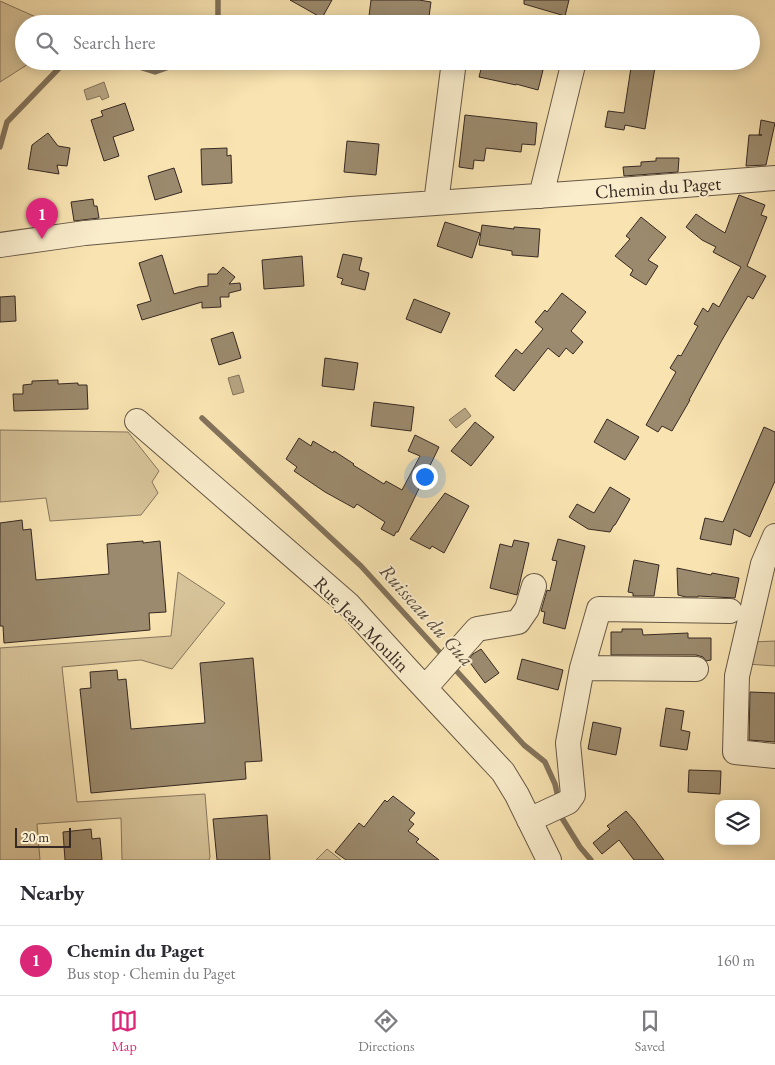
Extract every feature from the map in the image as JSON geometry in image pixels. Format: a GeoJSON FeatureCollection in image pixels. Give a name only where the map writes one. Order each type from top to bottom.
{"type":"FeatureCollection","features":[{"type":"Feature","properties":{"kind":"street"},"geometry":{"type":"LineString","coordinates":[[436,203],[453,70]]}},
{"type":"Feature","properties":{"kind":"street"},"geometry":{"type":"LineString","coordinates":[[541,196],[572,70]]}},
{"type":"Feature","properties":{"kind":"street","name":"Chemin du Paget"},"geometry":{"type":"LineString","coordinates":[[0,246],[85,233],[351,209],[775,178]]}},
{"type":"Feature","properties":{"kind":"street","name":"Rue Jean Moulin"},"geometry":{"type":"LineString","coordinates":[[137,421],[348,604],[408,670],[439,672],[503,772],[550,860]]}},
{"type":"Feature","properties":{"kind":"street"},"geometry":{"type":"LineString","coordinates":[[775,536],[763,564],[737,676],[735,752],[775,756]]}},
{"type":"Feature","properties":{"kind":"street"},"geometry":{"type":"LineString","coordinates":[[439,672],[477,629],[518,622],[527,609],[534,586]]}},
{"type":"Feature","properties":{"kind":"street"},"geometry":{"type":"LineString","coordinates":[[529,820],[560,805],[573,795],[568,743],[582,668],[599,609],[730,611]]}},
{"type":"Feature","properties":{"kind":"street"},"geometry":{"type":"LineString","coordinates":[[582,668],[696,669]]}},
{"type":"Feature","properties":{"kind":"shaded area"},"geometry":{"type":"Polygon","coordinates":[[[0,1],[31,15],[15,15],[15,70],[19,70],[0,82],[0,1]]]}},
{"type":"Feature","properties":{"kind":"shaded area"},"geometry":{"type":"Polygon","coordinates":[[[104,82],[109,97],[102,100],[100,96],[87,100],[84,90],[104,82]]]}},
{"type":"Feature","properties":{"kind":"shaded area"},"geometry":{"type":"Polygon","coordinates":[[[239,375],[244,392],[233,395],[228,378],[239,375]]]}},
{"type":"Feature","properties":{"kind":"shaded area"},"geometry":{"type":"Polygon","coordinates":[[[465,408],[471,416],[456,428],[449,420],[465,408]]]}},
{"type":"Feature","properties":{"kind":"shaded area"},"geometry":{"type":"Polygon","coordinates":[[[0,430],[128,432],[159,471],[152,482],[158,493],[141,515],[50,521],[46,498],[0,502],[0,430]]]}},
{"type":"Feature","properties":{"kind":"shaded area"},"geometry":{"type":"Polygon","coordinates":[[[178,572],[225,603],[172,669],[141,660],[62,667],[77,802],[205,794],[209,860],[122,860],[121,818],[37,824],[40,860],[0,860],[0,648],[171,636],[178,572]]]}},
{"type":"Feature","properties":{"kind":"shaded area"},"geometry":{"type":"Polygon","coordinates":[[[775,641],[775,666],[747,664],[752,642],[775,641]]]}},
{"type":"Feature","properties":{"kind":"shaded area"},"geometry":{"type":"Polygon","coordinates":[[[327,849],[341,860],[316,860],[327,849]]]}},
{"type":"Feature","properties":{"kind":"building"},"geometry":{"type":"Polygon","coordinates":[[[290,0],[332,0],[324,15],[317,15],[290,0]]]}},
{"type":"Feature","properties":{"kind":"building"},"geometry":{"type":"Polygon","coordinates":[[[371,0],[419,0],[431,2],[429,15],[369,15],[371,0]]]}},
{"type":"Feature","properties":{"kind":"building"},"geometry":{"type":"Polygon","coordinates":[[[524,0],[569,0],[565,15],[524,4],[524,0]]]}},
{"type":"Feature","properties":{"kind":"building"},"geometry":{"type":"Polygon","coordinates":[[[481,70],[543,70],[538,90],[479,77],[481,70]]]}},
{"type":"Feature","properties":{"kind":"building"},"geometry":{"type":"Polygon","coordinates":[[[631,70],[655,70],[645,129],[625,125],[624,130],[605,127],[608,111],[624,113],[631,70]]]}},
{"type":"Feature","properties":{"kind":"building"},"geometry":{"type":"Polygon","coordinates":[[[125,103],[134,130],[113,137],[119,156],[104,161],[91,120],[103,116],[101,111],[125,103]]]}},
{"type":"Feature","properties":{"kind":"building"},"geometry":{"type":"Polygon","coordinates":[[[465,115],[537,123],[535,145],[522,144],[521,152],[486,148],[484,161],[474,160],[473,169],[459,167],[465,115]]]}},
{"type":"Feature","properties":{"kind":"building"},"geometry":{"type":"Polygon","coordinates":[[[761,120],[775,123],[766,165],[746,166],[749,135],[759,135],[761,120]]]}},
{"type":"Feature","properties":{"kind":"building"},"geometry":{"type":"Polygon","coordinates":[[[48,133],[58,146],[70,148],[67,166],[57,165],[59,174],[28,169],[32,145],[48,133]]]}},
{"type":"Feature","properties":{"kind":"building"},"geometry":{"type":"Polygon","coordinates":[[[347,141],[379,144],[376,175],[344,172],[347,141]]]}},
{"type":"Feature","properties":{"kind":"building"},"geometry":{"type":"Polygon","coordinates":[[[227,148],[227,156],[231,155],[232,183],[202,185],[201,149],[227,148]]]}},
{"type":"Feature","properties":{"kind":"building"},"geometry":{"type":"Polygon","coordinates":[[[656,158],[679,158],[678,172],[624,176],[623,167],[641,166],[641,162],[656,161],[656,158]]]}},
{"type":"Feature","properties":{"kind":"building"},"geometry":{"type":"Polygon","coordinates":[[[174,168],[182,192],[155,200],[148,176],[174,168]]]}},
{"type":"Feature","properties":{"kind":"building"},"geometry":{"type":"Polygon","coordinates":[[[739,195],[765,205],[761,215],[767,217],[747,266],[766,276],[753,299],[748,296],[672,431],[662,426],[658,432],[646,425],[676,372],[670,368],[678,355],[681,356],[698,326],[694,324],[703,308],[708,312],[713,303],[719,307],[741,267],[713,252],[716,247],[702,240],[686,227],[696,214],[725,233],[739,195]]]}},
{"type":"Feature","properties":{"kind":"building"},"geometry":{"type":"Polygon","coordinates":[[[93,199],[94,206],[97,206],[99,218],[74,221],[71,202],[93,199]]]}},
{"type":"Feature","properties":{"kind":"building"},"geometry":{"type":"Polygon","coordinates":[[[641,217],[666,237],[648,260],[658,266],[646,285],[630,275],[633,270],[615,256],[630,239],[626,236],[641,217]]]}},
{"type":"Feature","properties":{"kind":"building"},"geometry":{"type":"Polygon","coordinates":[[[445,222],[480,233],[472,258],[437,246],[445,222]]]}},
{"type":"Feature","properties":{"kind":"building"},"geometry":{"type":"Polygon","coordinates":[[[482,225],[514,229],[514,227],[540,229],[538,257],[512,255],[512,251],[479,245],[482,225]]]}},
{"type":"Feature","properties":{"kind":"building"},"geometry":{"type":"Polygon","coordinates":[[[343,254],[362,258],[359,270],[369,273],[365,290],[341,284],[343,279],[337,277],[343,254]]]}},
{"type":"Feature","properties":{"kind":"building"},"geometry":{"type":"Polygon","coordinates":[[[162,255],[174,294],[208,286],[208,274],[217,274],[223,267],[235,277],[229,284],[240,283],[241,290],[229,293],[229,297],[220,297],[221,307],[202,308],[202,302],[142,320],[137,305],[151,301],[139,263],[162,255]]]}},
{"type":"Feature","properties":{"kind":"building"},"geometry":{"type":"Polygon","coordinates":[[[302,256],[304,286],[264,289],[262,260],[302,256]]]}},
{"type":"Feature","properties":{"kind":"building"},"geometry":{"type":"Polygon","coordinates":[[[562,293],[586,312],[571,331],[583,342],[573,354],[566,348],[559,357],[548,348],[514,391],[495,376],[516,349],[522,354],[543,329],[535,322],[545,310],[547,312],[562,293]]]}},
{"type":"Feature","properties":{"kind":"building"},"geometry":{"type":"Polygon","coordinates":[[[15,296],[16,321],[0,322],[0,297],[15,296]]]}},
{"type":"Feature","properties":{"kind":"building"},"geometry":{"type":"Polygon","coordinates":[[[414,299],[450,313],[441,333],[406,319],[414,299]]]}},
{"type":"Feature","properties":{"kind":"building"},"geometry":{"type":"Polygon","coordinates":[[[233,332],[241,358],[219,365],[211,339],[233,332]]]}},
{"type":"Feature","properties":{"kind":"building"},"geometry":{"type":"Polygon","coordinates":[[[325,358],[358,363],[354,390],[322,386],[325,358]]]}},
{"type":"Feature","properties":{"kind":"building"},"geometry":{"type":"Polygon","coordinates":[[[58,380],[58,384],[78,383],[78,385],[87,385],[88,409],[14,411],[13,394],[23,394],[23,385],[32,384],[32,381],[58,380]]]}},
{"type":"Feature","properties":{"kind":"building"},"geometry":{"type":"Polygon","coordinates":[[[374,402],[414,407],[411,431],[371,426],[374,402]]]}},
{"type":"Feature","properties":{"kind":"building"},"geometry":{"type":"Polygon","coordinates":[[[607,419],[639,437],[625,460],[594,442],[607,419]]]}},
{"type":"Feature","properties":{"kind":"building"},"geometry":{"type":"Polygon","coordinates":[[[475,422],[494,437],[471,466],[451,451],[475,422]]]}},
{"type":"Feature","properties":{"kind":"building"},"geometry":{"type":"Polygon","coordinates":[[[764,427],[775,432],[775,481],[750,537],[734,529],[731,545],[700,539],[705,518],[723,522],[764,427]]]}},
{"type":"Feature","properties":{"kind":"building"},"geometry":{"type":"Polygon","coordinates":[[[415,435],[439,447],[398,532],[394,536],[381,529],[385,522],[357,504],[354,508],[325,492],[294,471],[297,467],[286,459],[299,438],[311,446],[313,441],[333,453],[334,451],[384,484],[386,481],[402,490],[420,456],[408,451],[415,435]]]}},
{"type":"Feature","properties":{"kind":"building"},"geometry":{"type":"Polygon","coordinates":[[[610,487],[630,499],[610,532],[588,529],[569,517],[577,504],[594,513],[610,487]]]}},
{"type":"Feature","properties":{"kind":"building"},"geometry":{"type":"Polygon","coordinates":[[[445,493],[469,506],[444,553],[432,546],[430,549],[410,539],[445,493]]]}},
{"type":"Feature","properties":{"kind":"building"},"geometry":{"type":"Polygon","coordinates":[[[22,520],[23,530],[31,529],[36,580],[109,574],[107,544],[160,541],[166,612],[149,613],[150,630],[4,643],[3,626],[0,626],[0,523],[22,520]]]}},
{"type":"Feature","properties":{"kind":"building"},"geometry":{"type":"Polygon","coordinates":[[[558,539],[585,546],[565,629],[543,623],[545,612],[541,611],[547,590],[550,591],[557,561],[552,560],[558,539]]]}},
{"type":"Feature","properties":{"kind":"building"},"geometry":{"type":"Polygon","coordinates":[[[514,540],[529,543],[517,595],[490,588],[500,544],[512,547],[514,540]]]}},
{"type":"Feature","properties":{"kind":"building"},"geometry":{"type":"Polygon","coordinates":[[[634,560],[659,565],[654,596],[633,596],[633,593],[628,592],[634,560]]]}},
{"type":"Feature","properties":{"kind":"building"},"geometry":{"type":"Polygon","coordinates":[[[677,568],[739,578],[735,598],[686,597],[678,595],[677,568]]]}},
{"type":"Feature","properties":{"kind":"building"},"geometry":{"type":"Polygon","coordinates":[[[622,629],[642,629],[643,635],[688,633],[688,638],[711,638],[711,660],[706,661],[703,657],[696,655],[611,655],[611,632],[622,632],[622,629]]]}},
{"type":"Feature","properties":{"kind":"building"},"geometry":{"type":"Polygon","coordinates":[[[481,649],[499,673],[485,683],[468,660],[481,649]]]}},
{"type":"Feature","properties":{"kind":"building"},"geometry":{"type":"Polygon","coordinates":[[[253,658],[262,761],[245,762],[246,779],[91,793],[80,689],[91,688],[90,672],[117,670],[118,680],[126,679],[131,729],[205,723],[200,663],[253,658]]]}},
{"type":"Feature","properties":{"kind":"building"},"geometry":{"type":"Polygon","coordinates":[[[522,659],[563,670],[558,690],[517,679],[522,659]]]}},
{"type":"Feature","properties":{"kind":"building"},"geometry":{"type":"Polygon","coordinates":[[[750,692],[775,693],[775,742],[749,740],[750,692]]]}},
{"type":"Feature","properties":{"kind":"building"},"geometry":{"type":"Polygon","coordinates":[[[666,708],[684,711],[681,730],[690,732],[687,750],[660,746],[666,708]]]}},
{"type":"Feature","properties":{"kind":"building"},"geometry":{"type":"Polygon","coordinates":[[[593,722],[621,728],[616,755],[588,749],[593,722]]]}},
{"type":"Feature","properties":{"kind":"building"},"geometry":{"type":"Polygon","coordinates":[[[689,770],[721,771],[720,794],[688,792],[689,770]]]}},
{"type":"Feature","properties":{"kind":"building"},"geometry":{"type":"Polygon","coordinates":[[[393,796],[415,813],[409,820],[414,824],[408,831],[419,839],[416,842],[439,860],[346,860],[335,852],[359,823],[364,827],[385,800],[387,802],[393,796]]]}},
{"type":"Feature","properties":{"kind":"building"},"geometry":{"type":"Polygon","coordinates":[[[626,811],[664,860],[634,860],[619,840],[602,854],[593,843],[610,829],[607,826],[626,811]]]}},
{"type":"Feature","properties":{"kind":"building"},"geometry":{"type":"Polygon","coordinates":[[[267,815],[270,860],[217,860],[213,819],[267,815]]]}},
{"type":"Feature","properties":{"kind":"building"},"geometry":{"type":"Polygon","coordinates":[[[91,829],[92,839],[100,838],[102,860],[65,860],[63,832],[91,829]]]}},
{"type":"Feature","properties":{"kind":"waterway"},"geometry":{"type":"LineString","coordinates":[[218,0],[218,15]]}},
{"type":"Feature","properties":{"kind":"waterway"},"geometry":{"type":"LineString","coordinates":[[0,147],[7,122],[57,70]]}},
{"type":"Feature","properties":{"kind":"waterway"},"geometry":{"type":"LineString","coordinates":[[149,70],[155,72],[161,70]]}},
{"type":"Feature","properties":{"kind":"waterway","name":"Ruisseau du Gua"},"geometry":{"type":"LineString","coordinates":[[202,418],[361,566],[444,657]]}},
{"type":"Feature","properties":{"kind":"waterway","name":"Ruisseau du Gua"},"geometry":{"type":"LineString","coordinates":[[452,666],[524,745],[545,762],[555,784],[559,801]]}},
{"type":"Feature","properties":{"kind":"waterway","name":"Ruisseau du Gua"},"geometry":{"type":"LineString","coordinates":[[561,812],[562,818],[580,847],[591,860]]}},
{"type":"Feature","properties":{"kind":"place","name":"Chemin du Paget"},"geometry":{"type":"Point","coordinates":[42,239]}}]}
